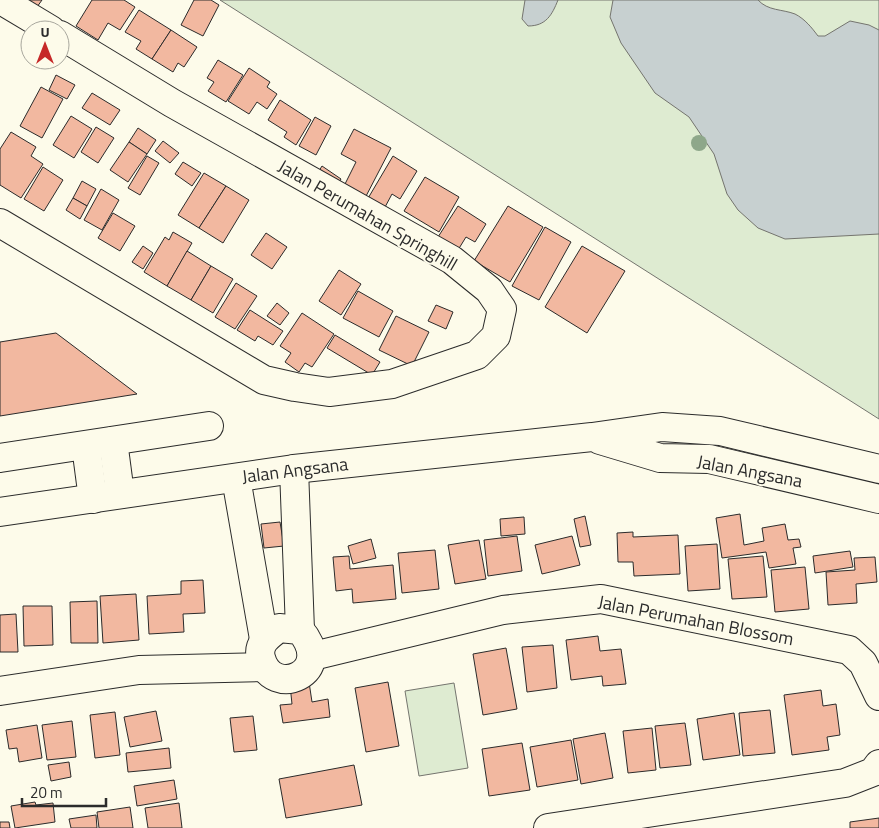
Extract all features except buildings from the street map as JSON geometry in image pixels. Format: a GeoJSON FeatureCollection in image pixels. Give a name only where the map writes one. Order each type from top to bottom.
{"type":"FeatureCollection","features":[{"type":"Feature","properties":{"kind":"street"},"geometry":{"type":"LineString","coordinates":[[1,0],[34,20]]}},
{"type":"Feature","properties":{"kind":"street","name":"Jalan Perumahan Springhill"},"geometry":{"type":"LineString","coordinates":[[0,223],[264,380],[329,392],[392,384],[477,355],[496,336],[502,309],[489,290],[452,260],[181,108],[70,41]]}},
{"type":"Feature","properties":{"kind":"street"},"geometry":{"type":"LineString","coordinates":[[0,458],[209,426]]}},
{"type":"Feature","properties":{"kind":"street","name":"Jalan Angsana"},"geometry":{"type":"LineString","coordinates":[[0,512],[294,469],[592,437],[662,427],[712,429],[879,469]]}},
{"type":"Feature","properties":{"kind":"street","name":"Jalan Angsana"},"geometry":{"type":"LineString","coordinates":[[592,437],[660,458],[709,459],[879,499]]}},
{"type":"Feature","properties":{"kind":"street"},"geometry":{"type":"LineString","coordinates":[[113,441],[120,494]]}},
{"type":"Feature","properties":{"kind":"street"},"geometry":{"type":"LineString","coordinates":[[86,446],[93,499]]}},
{"type":"Feature","properties":{"kind":"street"},"geometry":{"type":"LineString","coordinates":[[236,478],[264,638],[260,652],[264,667],[273,676],[285,680],[298,677],[308,668],[313,656],[309,640],[300,630],[294,469]]}},
{"type":"Feature","properties":{"kind":"street","name":"Jalan Perumahan Blossom"},"geometry":{"type":"LineString","coordinates":[[313,656],[503,610],[602,600],[849,650],[864,663],[879,696]]}},
{"type":"Feature","properties":{"kind":"street"},"geometry":{"type":"LineString","coordinates":[[264,638],[279,628],[300,630]]}},
{"type":"Feature","properties":{"kind":"street"},"geometry":{"type":"LineString","coordinates":[[0,692],[139,670],[264,667]]}},
{"type":"Feature","properties":{"kind":"street"},"geometry":{"type":"LineString","coordinates":[[548,828],[845,783],[873,772],[879,764]]}},
{"type":"Feature","properties":{"kind":"green space"},"geometry":{"type":"Polygon","coordinates":[[[220,0],[879,0],[879,419],[220,0]]]}},
{"type":"Feature","properties":{"kind":"green space"},"geometry":{"type":"Polygon","coordinates":[[[454,683],[468,768],[419,776],[405,691],[454,683]]]}},
{"type":"Feature","properties":{"kind":"shaded area"},"geometry":{"type":"Polygon","coordinates":[[[525,0],[558,0],[548,19],[539,24],[528,26],[522,19],[525,0]]]}},
{"type":"Feature","properties":{"kind":"shaded area"},"geometry":{"type":"Polygon","coordinates":[[[613,0],[758,0],[771,8],[799,16],[818,36],[825,36],[850,21],[869,25],[879,30],[879,234],[785,239],[758,228],[738,210],[727,194],[714,154],[689,117],[655,93],[621,43],[610,17],[613,0]]]}}]}
